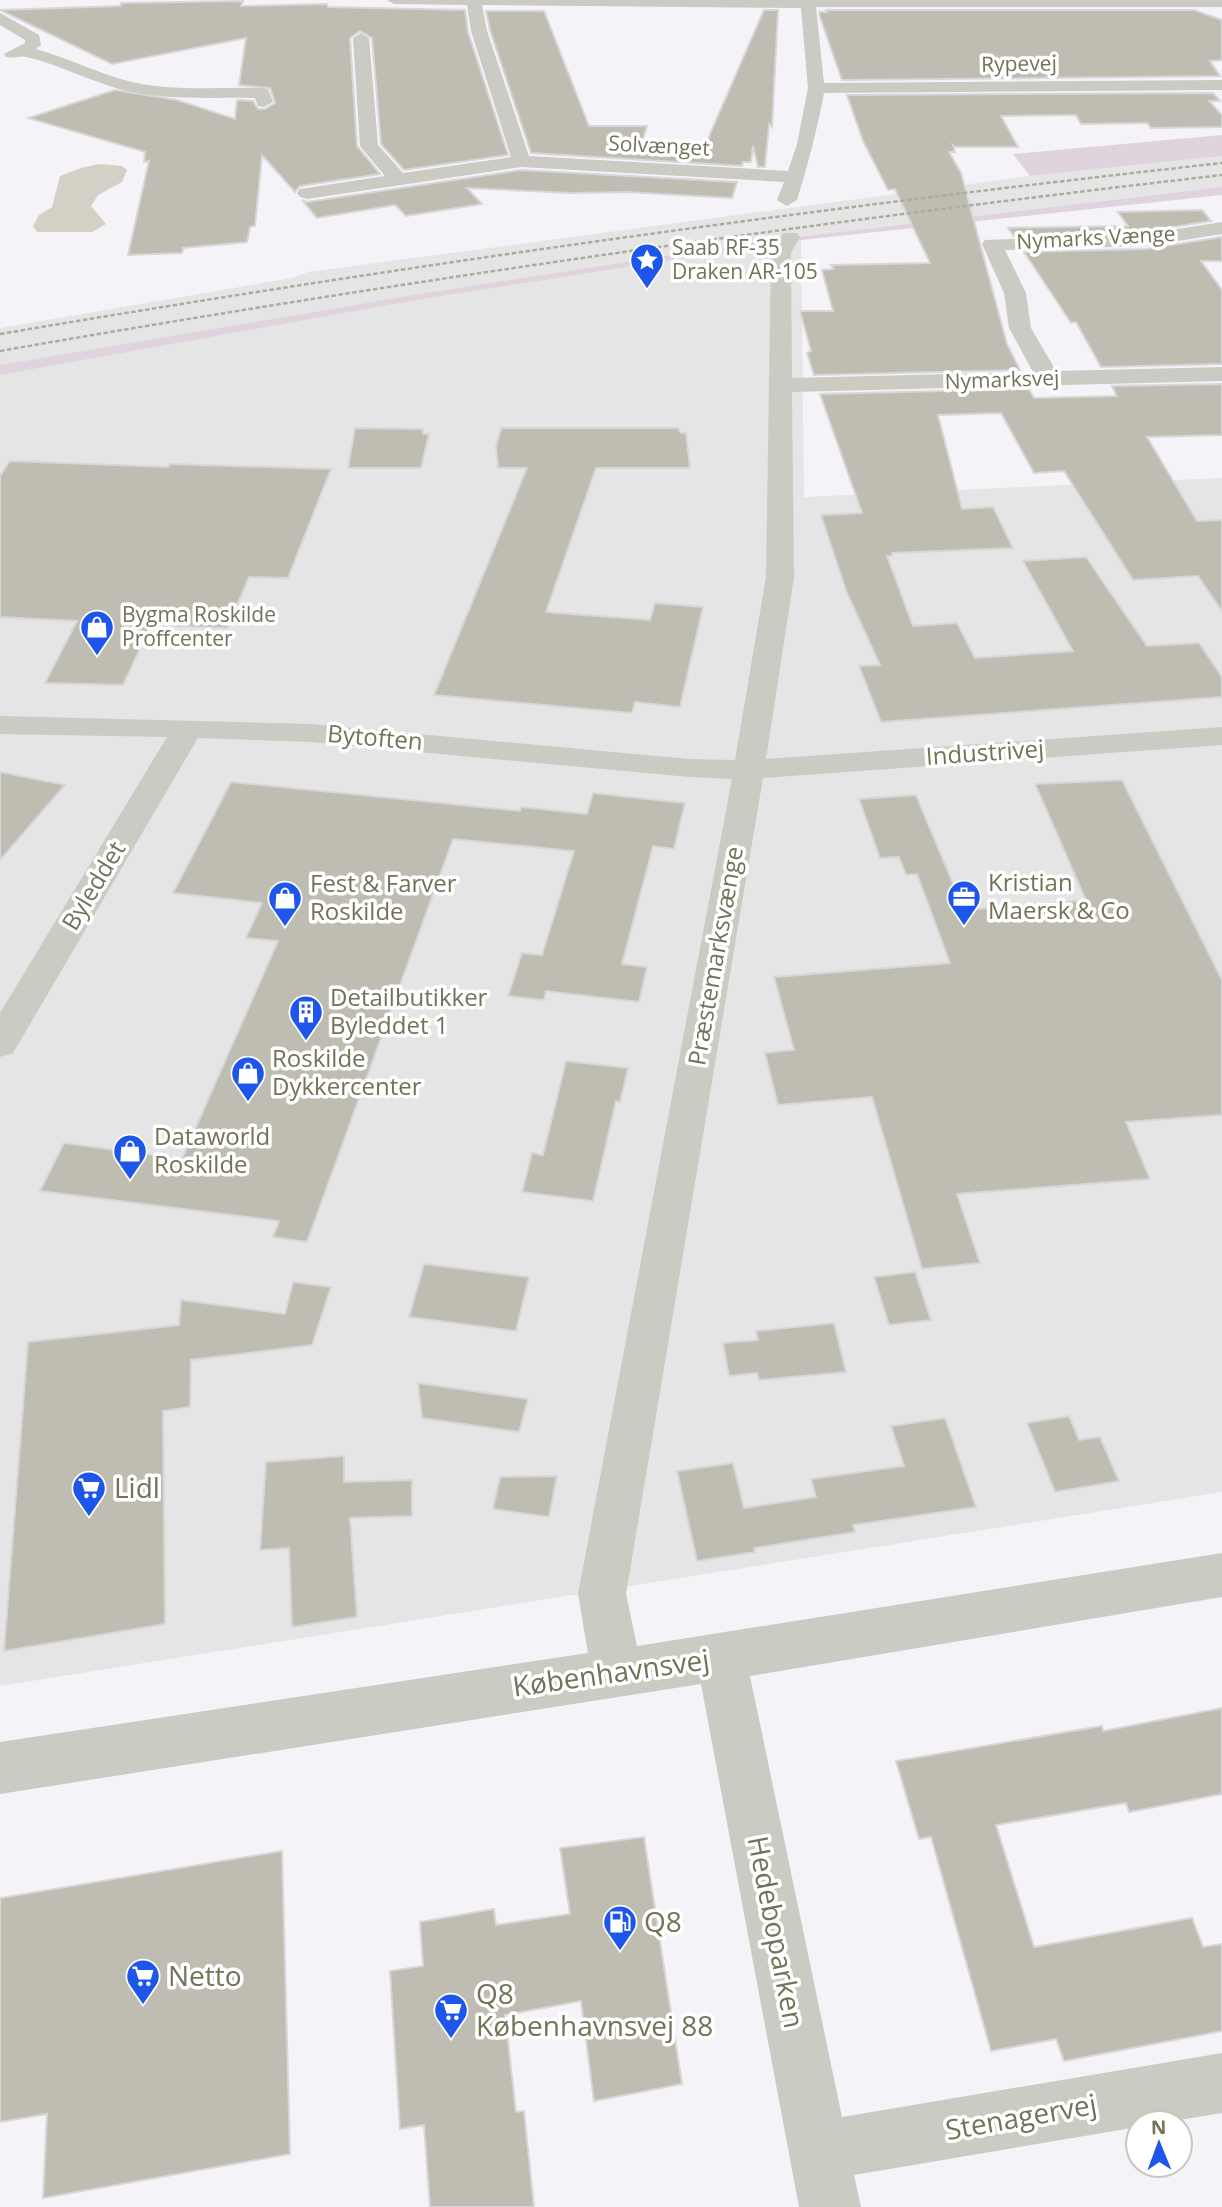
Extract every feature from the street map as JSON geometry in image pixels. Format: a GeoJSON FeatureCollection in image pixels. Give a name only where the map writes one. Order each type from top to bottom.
{"type":"FeatureCollection","features":[{"type":"Feature","properties":{"kind":"street"},"geometry":{"type":"LineString","coordinates":[[394,0],[1222,2]]}},
{"type":"Feature","properties":{"kind":"street"},"geometry":{"type":"LineString","coordinates":[[474,2],[479,31],[521,161]]}},
{"type":"Feature","properties":{"kind":"street"},"geometry":{"type":"LineString","coordinates":[[787,201],[806,144],[816,88],[808,2]]}},
{"type":"Feature","properties":{"kind":"street"},"geometry":{"type":"LineString","coordinates":[[0,18],[33,38],[33,45],[24,51],[0,57]]}},
{"type":"Feature","properties":{"kind":"street"},"geometry":{"type":"LineString","coordinates":[[360,37],[369,146],[398,179]]}},
{"type":"Feature","properties":{"kind":"street"},"geometry":{"type":"LineString","coordinates":[[24,51],[65,62],[123,85],[159,91],[262,93],[264,102]]}},
{"type":"Feature","properties":{"kind":"street","name":"Rypevej"},"geometry":{"type":"LineString","coordinates":[[816,88],[1222,85]]}},
{"type":"Feature","properties":{"kind":"street","name":"Solvænget"},"geometry":{"type":"LineString","coordinates":[[307,193],[521,161],[795,177]]}},
{"type":"Feature","properties":{"kind":"street","name":"Nymarks Vænge"},"geometry":{"type":"LineString","coordinates":[[1048,379],[1020,328],[1016,293],[992,244],[1146,240],[1222,228]]}},
{"type":"Feature","properties":{"kind":"street","name":"Præstemarksvænge"},"geometry":{"type":"LineString","coordinates":[[617,1671],[602,1594],[749,770],[780,576],[783,385],[781,253],[790,237]]}},
{"type":"Feature","properties":{"kind":"street","name":"Nymarksvej"},"geometry":{"type":"LineString","coordinates":[[783,385],[1222,374]]}},
{"type":"Feature","properties":{"kind":"street","name":"Bytoften"},"geometry":{"type":"LineString","coordinates":[[0,724],[188,728],[353,736],[690,768],[749,770]]}},
{"type":"Feature","properties":{"kind":"street","name":"Byleddet"},"geometry":{"type":"LineString","coordinates":[[0,1044],[188,728]]}},
{"type":"Feature","properties":{"kind":"street","name":"Industrivej"},"geometry":{"type":"LineString","coordinates":[[749,770],[1222,736]]}},
{"type":"Feature","properties":{"kind":"street","name":"Københavnsvej"},"geometry":{"type":"LineString","coordinates":[[0,1768],[721,1657],[1222,1575]]}},
{"type":"Feature","properties":{"kind":"street","name":"Hedeboparken"},"geometry":{"type":"LineString","coordinates":[[721,1657],[825,2179]]}},
{"type":"Feature","properties":{"kind":"street","name":"Stenagervej"},"geometry":{"type":"LineString","coordinates":[[825,2179],[1222,2083]]}},
{"type":"Feature","properties":{"kind":"shaded area"},"geometry":{"type":"Polygon","coordinates":[[[1222,135],[1222,156],[1030,176],[1013,154],[1222,135]]]}},
{"type":"Feature","properties":{"kind":"shaded area"},"geometry":{"type":"Polygon","coordinates":[[[1222,156],[1222,187],[753,242],[419,294],[0,365],[0,328],[292,278],[308,272],[1030,176],[1222,156]]]}},
{"type":"Feature","properties":{"kind":"shaded area"},"geometry":{"type":"Polygon","coordinates":[[[99,164],[122,166],[127,170],[122,182],[98,195],[91,206],[106,224],[92,232],[37,232],[33,226],[39,215],[52,207],[60,176],[99,164]]]}},
{"type":"Feature","properties":{"kind":"shaded area"},"geometry":{"type":"Polygon","coordinates":[[[1222,187],[1222,195],[801,240],[423,299],[0,375],[0,365],[419,294],[753,242],[1222,187]]]}},
{"type":"Feature","properties":{"kind":"shaded area"},"geometry":{"type":"Polygon","coordinates":[[[801,240],[804,497],[1222,478],[1222,1492],[0,1686],[0,375],[423,299],[801,240]]]}},
{"type":"Feature","properties":{"kind":"building"},"geometry":{"type":"Polygon","coordinates":[[[243,1],[241,6],[327,4],[328,7],[465,10],[468,32],[508,155],[404,170],[381,144],[372,38],[360,31],[350,38],[357,146],[380,174],[300,186],[295,192],[262,155],[255,226],[250,227],[247,242],[183,248],[182,253],[128,255],[149,161],[144,162],[145,152],[28,118],[115,90],[177,100],[235,119],[237,100],[253,101],[258,109],[265,109],[275,103],[270,88],[239,85],[246,38],[112,64],[0,10],[120,6],[121,3],[243,1]]]}},
{"type":"Feature","properties":{"kind":"building"},"geometry":{"type":"Polygon","coordinates":[[[764,10],[778,10],[772,127],[769,124],[765,167],[758,167],[753,146],[751,162],[743,162],[742,166],[531,153],[486,11],[544,11],[589,126],[647,126],[641,145],[704,148],[764,10]]]}},
{"type":"Feature","properties":{"kind":"building"},"geometry":{"type":"Polygon","coordinates":[[[826,10],[1194,10],[1222,20],[1222,60],[1210,61],[1220,76],[842,80],[820,17],[819,12],[827,12],[826,10]]]}},
{"type":"Feature","properties":{"kind":"building"},"geometry":{"type":"Polygon","coordinates":[[[1213,93],[1220,101],[1209,101],[1222,115],[1222,127],[1151,128],[1147,123],[1081,124],[1076,115],[1001,116],[1018,147],[953,145],[955,152],[949,152],[961,173],[1007,344],[1020,370],[814,375],[807,353],[811,351],[800,311],[833,311],[822,270],[834,269],[831,265],[930,263],[895,189],[888,190],[863,141],[847,95],[1213,93]]]}},
{"type":"Feature","properties":{"kind":"building"},"geometry":{"type":"Polygon","coordinates":[[[521,170],[737,182],[732,198],[467,188],[482,204],[406,216],[395,205],[317,218],[302,200],[307,202],[521,170]]]}},
{"type":"Feature","properties":{"kind":"building"},"geometry":{"type":"Polygon","coordinates":[[[1202,210],[1211,221],[1146,231],[1014,236],[1008,228],[1128,226],[1118,212],[1202,210]]]}},
{"type":"Feature","properties":{"kind":"building"},"geometry":{"type":"Polygon","coordinates":[[[1222,237],[1222,261],[1201,261],[1222,290],[1222,364],[1101,367],[1076,322],[1071,323],[1024,252],[1146,249],[1222,237]]]}},
{"type":"Feature","properties":{"kind":"building"},"geometry":{"type":"Polygon","coordinates":[[[1222,384],[1222,435],[1147,437],[1197,521],[1222,520],[1222,611],[1198,576],[1133,580],[1064,471],[1034,473],[1001,413],[938,415],[962,509],[993,507],[1013,548],[892,553],[893,556],[887,556],[913,626],[957,623],[975,658],[1073,651],[1023,561],[1086,557],[1147,646],[1199,643],[1222,677],[1222,697],[881,722],[859,666],[880,665],[847,593],[821,515],[862,513],[820,394],[1029,389],[1034,398],[1117,396],[1112,386],[1222,384]]]}},
{"type":"Feature","properties":{"kind":"building"},"geometry":{"type":"Polygon","coordinates":[[[355,428],[423,429],[423,434],[429,434],[421,468],[348,468],[355,428]]]}},
{"type":"Feature","properties":{"kind":"building"},"geometry":{"type":"Polygon","coordinates":[[[501,428],[678,428],[681,433],[686,433],[690,468],[596,468],[546,612],[650,620],[655,603],[703,607],[680,707],[635,702],[632,713],[434,695],[527,468],[498,468],[496,447],[501,428]]]}},
{"type":"Feature","properties":{"kind":"building"},"geometry":{"type":"Polygon","coordinates":[[[10,461],[331,469],[288,578],[249,577],[227,628],[151,625],[123,685],[45,683],[77,621],[0,617],[0,476],[10,461]]]}},
{"type":"Feature","properties":{"kind":"building"},"geometry":{"type":"Polygon","coordinates":[[[0,772],[65,785],[0,860],[0,772]]]}},
{"type":"Feature","properties":{"kind":"building"},"geometry":{"type":"Polygon","coordinates":[[[1122,780],[1222,980],[1222,1115],[1126,1122],[1150,1179],[957,1194],[980,1263],[922,1269],[872,1097],[778,1105],[765,1053],[794,1050],[774,977],[950,963],[917,874],[906,875],[899,857],[880,858],[859,799],[916,795],[964,910],[1086,900],[1035,784],[1122,780]]]}},
{"type":"Feature","properties":{"kind":"building","name":"Detailbutikker Byleddet 1"},"geometry":{"type":"Polygon","coordinates":[[[231,782],[520,811],[521,807],[587,814],[593,793],[685,803],[674,849],[653,846],[622,964],[647,967],[639,1002],[546,991],[544,1000],[508,996],[522,953],[542,955],[574,851],[453,839],[307,1242],[273,1237],[279,1221],[40,1191],[64,1143],[182,1159],[278,941],[246,938],[262,903],[173,893],[231,782]]]}},
{"type":"Feature","properties":{"kind":"building"},"geometry":{"type":"Polygon","coordinates":[[[566,1061],[628,1068],[620,1102],[616,1101],[593,1201],[522,1192],[532,1153],[543,1155],[566,1061]]]}},
{"type":"Feature","properties":{"kind":"building"},"geometry":{"type":"Polygon","coordinates":[[[424,1264],[529,1277],[516,1331],[409,1317],[424,1264]]]}},
{"type":"Feature","properties":{"kind":"building"},"geometry":{"type":"Polygon","coordinates":[[[915,1272],[931,1320],[889,1325],[874,1277],[915,1272]]]}},
{"type":"Feature","properties":{"kind":"building","name":"Lidl"},"geometry":{"type":"Polygon","coordinates":[[[293,1282],[331,1287],[312,1345],[191,1360],[190,1407],[163,1411],[165,1624],[4,1651],[28,1342],[179,1325],[181,1300],[285,1314],[293,1282]]]}},
{"type":"Feature","properties":{"kind":"building"},"geometry":{"type":"Polygon","coordinates":[[[834,1323],[846,1372],[759,1380],[757,1373],[729,1376],[723,1343],[758,1340],[756,1331],[834,1323]]]}},
{"type":"Feature","properties":{"kind":"building"},"geometry":{"type":"Polygon","coordinates":[[[418,1383],[528,1399],[519,1432],[422,1418],[418,1383]]]}},
{"type":"Feature","properties":{"kind":"building"},"geometry":{"type":"Polygon","coordinates":[[[1069,1416],[1079,1440],[1100,1437],[1119,1481],[1055,1492],[1027,1423],[1069,1416]]]}},
{"type":"Feature","properties":{"kind":"building"},"geometry":{"type":"Polygon","coordinates":[[[945,1418],[976,1507],[853,1525],[855,1532],[754,1548],[755,1552],[697,1561],[677,1471],[733,1463],[744,1508],[816,1497],[811,1479],[904,1466],[891,1426],[945,1418]]]}},
{"type":"Feature","properties":{"kind":"building"},"geometry":{"type":"Polygon","coordinates":[[[344,1456],[344,1482],[412,1480],[412,1516],[350,1518],[357,1617],[292,1627],[289,1548],[260,1550],[266,1462],[344,1456]]]}},
{"type":"Feature","properties":{"kind":"building"},"geometry":{"type":"Polygon","coordinates":[[[557,1476],[549,1517],[493,1509],[500,1477],[557,1476]]]}},
{"type":"Feature","properties":{"kind":"building"},"geometry":{"type":"Polygon","coordinates":[[[1222,1708],[1222,1794],[1129,1812],[1126,1803],[996,1825],[1034,1947],[1192,1918],[1203,1947],[1222,1944],[1222,2031],[1064,2061],[1056,2039],[991,2051],[931,1837],[919,1839],[896,1761],[1102,1726],[1103,1731],[1222,1708]]]}},
{"type":"Feature","properties":{"kind":"building"},"geometry":{"type":"Polygon","coordinates":[[[644,1837],[682,2084],[594,2101],[581,2001],[505,2015],[516,2112],[524,2111],[534,2207],[430,2207],[424,2125],[400,2129],[390,1971],[423,1966],[420,1922],[494,1909],[496,1925],[570,1914],[560,1848],[644,1837]]]}},
{"type":"Feature","properties":{"kind":"building","name":"Netto"},"geometry":{"type":"Polygon","coordinates":[[[282,1851],[290,2154],[43,2198],[47,2114],[0,2122],[0,1898],[282,1851]]]}},
{"type":"Feature","properties":{"kind":"railway"},"geometry":{"type":"LineString","coordinates":[[0,334],[457,261],[916,199],[1222,163]]}},
{"type":"Feature","properties":{"kind":"railway"},"geometry":{"type":"LineString","coordinates":[[0,351],[305,300],[610,254],[916,212],[1222,175]]}},
{"type":"Feature","properties":{"kind":"place","name":"Saab RF-35 Draken AR-105"},"geometry":{"type":"Point","coordinates":[647,290]}},
{"type":"Feature","properties":{"kind":"place","name":"Bygma Roskilde Proffcenter"},"geometry":{"type":"Point","coordinates":[97,657]}},
{"type":"Feature","properties":{"kind":"place","name":"Kristian Maersk & Co"},"geometry":{"type":"Point","coordinates":[964,927]}},
{"type":"Feature","properties":{"kind":"place","name":"Fest & Farver Roskilde"},"geometry":{"type":"Point","coordinates":[285,928]}},
{"type":"Feature","properties":{"kind":"place","name":"Detailbutikker Byleddet 1"},"geometry":{"type":"Point","coordinates":[306,1042]}},
{"type":"Feature","properties":{"kind":"place","name":"Roskilde Dykkercenter"},"geometry":{"type":"Point","coordinates":[248,1103]}},
{"type":"Feature","properties":{"kind":"place","name":"Dataworld Roskilde"},"geometry":{"type":"Point","coordinates":[130,1181]}},
{"type":"Feature","properties":{"kind":"place","name":"Lidl"},"geometry":{"type":"Point","coordinates":[89,1518]}},
{"type":"Feature","properties":{"kind":"place","name":"Q8"},"geometry":{"type":"Point","coordinates":[620,1952]}},
{"type":"Feature","properties":{"kind":"place","name":"Netto"},"geometry":{"type":"Point","coordinates":[143,2006]}},
{"type":"Feature","properties":{"kind":"place","name":"Q8 Københavnsvej 88"},"geometry":{"type":"Point","coordinates":[451,2040]}}]}
